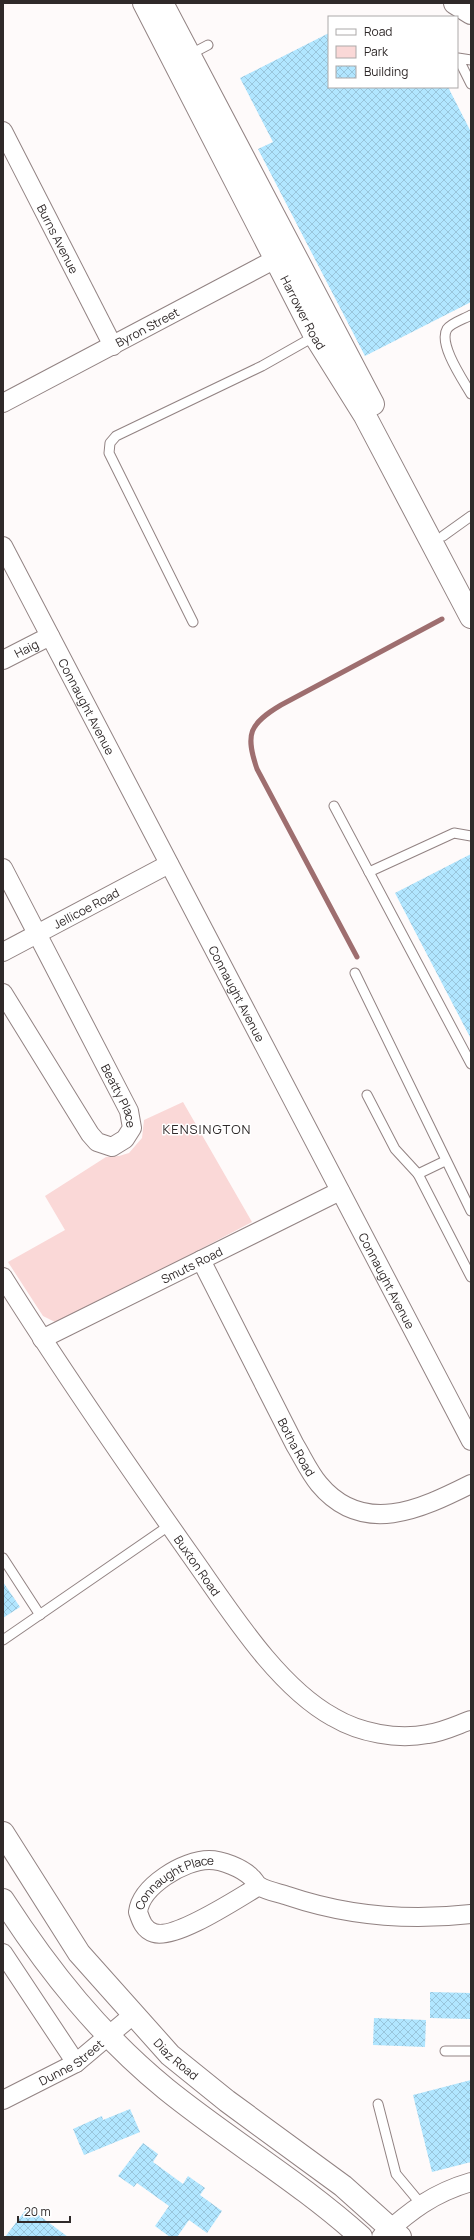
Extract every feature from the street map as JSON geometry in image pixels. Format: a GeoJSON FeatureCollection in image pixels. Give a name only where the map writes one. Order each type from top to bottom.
{"type":"FeatureCollection","features":[{"type":"Feature","properties":{"kind":"main road","name":"Harrower Road"},"geometry":{"type":"LineString","coordinates":[[144,3],[181,59]]}},
{"type":"Feature","properties":{"kind":"main road","name":"Harrower Road"},"geometry":{"type":"LineString","coordinates":[[162,3],[181,59],[214,138],[283,255],[443,536],[471,591]]}},
{"type":"Feature","properties":{"kind":"main road"},"geometry":{"type":"LineString","coordinates":[[455,3],[471,13]]}},
{"type":"Feature","properties":{"kind":"main road","name":"Harrower Road"},"geometry":{"type":"LineString","coordinates":[[283,255],[315,336],[365,416],[471,617]]}},
{"type":"Feature","properties":{"kind":"main road","name":"Diaz Road"},"geometry":{"type":"LineString","coordinates":[[3,1833],[80,1953],[133,2015],[170,2055],[227,2101],[343,2186],[391,2234]]}},
{"type":"Feature","properties":{"kind":"main road"},"geometry":{"type":"LineString","coordinates":[[3,1900],[50,1968],[107,2036],[166,2089],[302,2188],[361,2237]]}},
{"type":"Feature","properties":{"kind":"street","name":"Burns Avenue"},"geometry":{"type":"LineString","coordinates":[[3,131],[114,346]]}},
{"type":"Feature","properties":{"kind":"street","name":"Byron Street"},"geometry":{"type":"LineString","coordinates":[[3,402],[114,346],[283,255]]}},
{"type":"Feature","properties":{"kind":"street","name":"Connaught Avenue"},"geometry":{"type":"LineString","coordinates":[[3,546],[471,1441]]}},
{"type":"Feature","properties":{"kind":"street","name":"Haig"},"geometry":{"type":"LineString","coordinates":[[3,660],[50,636]]}},
{"type":"Feature","properties":{"kind":"street","name":"Jellicoe Road"},"geometry":{"type":"LineString","coordinates":[[3,952],[169,864]]}},
{"type":"Feature","properties":{"kind":"street","name":"Beatty Place"},"geometry":{"type":"LineString","coordinates":[[3,868],[129,1111],[132,1128],[125,1140],[112,1146],[97,1142],[90,1134],[3,993]]}},
{"type":"Feature","properties":{"kind":"street","name":"Smuts Road"},"geometry":{"type":"LineString","coordinates":[[42,1339],[340,1191]]}},
{"type":"Feature","properties":{"kind":"street","name":"Botha Road"},"geometry":{"type":"LineString","coordinates":[[201,1260],[310,1472],[320,1485],[334,1497],[347,1507],[365,1513],[384,1515],[402,1514],[440,1499],[471,1484]]}},
{"type":"Feature","properties":{"kind":"street","name":"Buxton Road"},"geometry":{"type":"LineString","coordinates":[[3,1277],[42,1339],[170,1526],[236,1618],[277,1669],[308,1699],[333,1717],[367,1732],[403,1736],[428,1734],[471,1720]]}},
{"type":"Feature","properties":{"kind":"street","name":"Connaught Place"},"geometry":{"type":"LineString","coordinates":[[259,1886],[194,1923],[174,1932],[163,1934],[146,1929],[138,1912],[142,1897],[150,1889],[182,1866],[197,1861],[210,1860],[236,1868],[250,1876],[259,1886],[331,1908],[372,1915],[436,1918],[471,1914]]}},
{"type":"Feature","properties":{"kind":"street"},"geometry":{"type":"LineString","coordinates":[[3,1953],[76,2063]]}},
{"type":"Feature","properties":{"kind":"street","name":"Dunne Street"},"geometry":{"type":"LineString","coordinates":[[3,2100],[76,2063],[133,2015]]}},
{"type":"Feature","properties":{"kind":"street"},"geometry":{"type":"LineString","coordinates":[[391,2234],[420,2204],[437,2193],[471,2182]]}},
{"type":"Feature","properties":{"kind":"lane"},"geometry":{"type":"LineString","coordinates":[[181,59],[208,45]]}},
{"type":"Feature","properties":{"kind":"lane"},"geometry":{"type":"LineString","coordinates":[[471,60],[458,58],[471,84]]}},
{"type":"Feature","properties":{"kind":"lane"},"geometry":{"type":"LineString","coordinates":[[471,315],[448,328],[444,336],[445,345],[471,394]]}},
{"type":"Feature","properties":{"kind":"lane"},"geometry":{"type":"LineString","coordinates":[[193,622],[109,453],[110,443],[116,436],[262,366],[315,336]]}},
{"type":"Feature","properties":{"kind":"lane"},"geometry":{"type":"LineString","coordinates":[[443,536],[471,516]]}},
{"type":"Feature","properties":{"kind":"lane"},"geometry":{"type":"LineString","coordinates":[[334,806],[471,1064]]}},
{"type":"Feature","properties":{"kind":"lane"},"geometry":{"type":"LineString","coordinates":[[369,872],[454,833],[471,836]]}},
{"type":"Feature","properties":{"kind":"lane"},"geometry":{"type":"LineString","coordinates":[[355,973],[445,1161],[471,1211]]}},
{"type":"Feature","properties":{"kind":"lane"},"geometry":{"type":"LineString","coordinates":[[367,1095],[395,1149],[418,1174],[471,1277]]}},
{"type":"Feature","properties":{"kind":"lane"},"geometry":{"type":"LineString","coordinates":[[418,1174],[445,1161]]}},
{"type":"Feature","properties":{"kind":"lane"},"geometry":{"type":"LineString","coordinates":[[3,1640],[170,1526]]}},
{"type":"Feature","properties":{"kind":"lane"},"geometry":{"type":"LineString","coordinates":[[3,1558],[40,1616]]}},
{"type":"Feature","properties":{"kind":"lane"},"geometry":{"type":"LineString","coordinates":[[445,2051],[471,2051]]}},
{"type":"Feature","properties":{"kind":"lane"},"geometry":{"type":"LineString","coordinates":[[378,2104],[396,2174],[420,2204]]}},
{"type":"Feature","properties":{"kind":"green space"},"geometry":{"type":"Polygon","coordinates":[[[183,1102],[252,1222],[62,1322],[57,1323],[43,1316],[8,1262],[65,1230],[45,1196],[106,1157],[119,1156],[129,1153],[142,1138],[144,1120],[183,1102]]]}},
{"type":"Feature","properties":{"kind":"building"},"geometry":{"type":"Polygon","coordinates":[[[328,34],[328,88],[449,88],[471,132],[471,302],[365,356],[258,149],[273,142],[240,78],[328,34]]]}},
{"type":"Feature","properties":{"kind":"building"},"geometry":{"type":"Polygon","coordinates":[[[471,854],[471,1039],[395,893],[471,854]]]}},
{"type":"Feature","properties":{"kind":"building"},"geometry":{"type":"Polygon","coordinates":[[[3,1582],[20,1607],[3,1618],[3,1582]]]}},
{"type":"Feature","properties":{"kind":"building"},"geometry":{"type":"Polygon","coordinates":[[[430,1992],[471,1993],[471,2019],[430,2018],[430,1992]]]}},
{"type":"Feature","properties":{"kind":"building"},"geometry":{"type":"Polygon","coordinates":[[[374,2018],[426,2020],[425,2047],[373,2045],[374,2018]]]}},
{"type":"Feature","properties":{"kind":"building"},"geometry":{"type":"Polygon","coordinates":[[[471,2080],[471,2162],[432,2172],[413,2095],[471,2080]]]}},
{"type":"Feature","properties":{"kind":"building"},"geometry":{"type":"Polygon","coordinates":[[[130,2109],[140,2132],[84,2155],[73,2129],[102,2116],[103,2120],[130,2109]]]}},
{"type":"Feature","properties":{"kind":"building"},"geometry":{"type":"Polygon","coordinates":[[[143,2143],[158,2154],[153,2162],[183,2184],[188,2176],[205,2188],[200,2195],[222,2211],[207,2233],[189,2220],[177,2237],[170,2237],[155,2226],[169,2206],[137,2183],[134,2187],[118,2176],[143,2143]]]}},
{"type":"Feature","properties":{"kind":"building"},"geometry":{"type":"Polygon","coordinates":[[[28,2207],[68,2237],[5,2237],[28,2207]]]}},
{"type":"Feature","properties":{"kind":"waterway"},"geometry":{"type":"LineString","coordinates":[[357,957],[257,769],[251,747],[252,731],[262,718],[281,705],[442,619]]}},
{"type":"Feature","properties":{"kind":"district","name":"KENSINGTON"},"geometry":{"type":"Point","coordinates":[207,1129]}}]}
